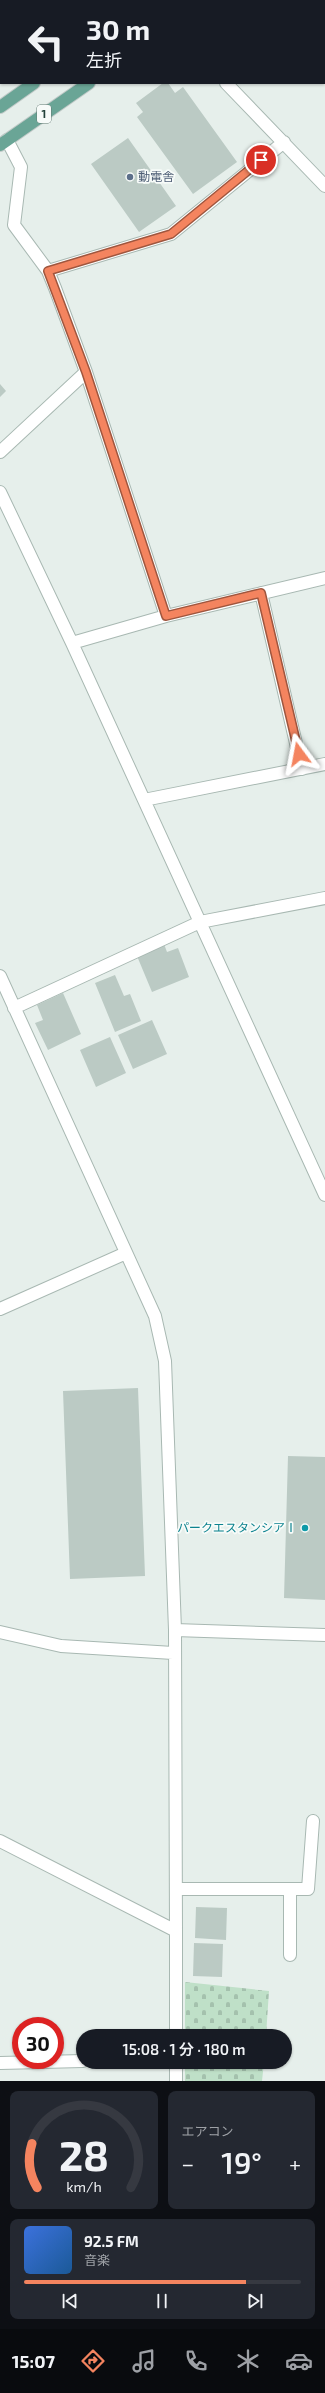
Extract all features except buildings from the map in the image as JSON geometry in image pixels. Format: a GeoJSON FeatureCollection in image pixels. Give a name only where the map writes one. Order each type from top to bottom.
{"type":"FeatureCollection","features":[{"type":"Feature","properties":{"kind":"main road"},"geometry":{"type":"LineString","coordinates":[[0,107],[33,84]]}},
{"type":"Feature","properties":{"kind":"main road","name":"1"},"geometry":{"type":"LineString","coordinates":[[4,143],[88,84]]}},
{"type":"Feature","properties":{"kind":"street"},"geometry":{"type":"LineString","coordinates":[[227,84],[325,186]]}},
{"type":"Feature","properties":{"kind":"street"},"geometry":{"type":"LineString","coordinates":[[48,271],[171,234],[284,142]]}},
{"type":"Feature","properties":{"kind":"street"},"geometry":{"type":"LineString","coordinates":[[4,143],[21,167],[14,225],[48,271],[86,372],[166,616]]}},
{"type":"Feature","properties":{"kind":"street"},"geometry":{"type":"LineString","coordinates":[[0,452],[86,372]]}},
{"type":"Feature","properties":{"kind":"street"},"geometry":{"type":"LineString","coordinates":[[0,492],[72,643],[325,1195]]}},
{"type":"Feature","properties":{"kind":"street"},"geometry":{"type":"LineString","coordinates":[[72,643],[166,616],[325,578]]}},
{"type":"Feature","properties":{"kind":"street"},"geometry":{"type":"LineString","coordinates":[[261,593],[302,769]]}},
{"type":"Feature","properties":{"kind":"street"},"geometry":{"type":"LineString","coordinates":[[144,800],[325,764]]}},
{"type":"Feature","properties":{"kind":"street"},"geometry":{"type":"LineString","coordinates":[[14,1008],[200,922],[325,898]]}},
{"type":"Feature","properties":{"kind":"street"},"geometry":{"type":"LineString","coordinates":[[0,976],[155,1316],[165,1361],[175,1630],[176,2029]]}},
{"type":"Feature","properties":{"kind":"street"},"geometry":{"type":"LineString","coordinates":[[0,1309],[126,1253]]}},
{"type":"Feature","properties":{"kind":"street"},"geometry":{"type":"LineString","coordinates":[[175,1630],[325,1635]]}},
{"type":"Feature","properties":{"kind":"street"},"geometry":{"type":"LineString","coordinates":[[0,1632],[61,1646],[174,1653]]}},
{"type":"Feature","properties":{"kind":"street"},"geometry":{"type":"LineString","coordinates":[[176,1889],[308,1889],[313,1821]]}},
{"type":"Feature","properties":{"kind":"street"},"geometry":{"type":"LineString","coordinates":[[0,1841],[176,1931]]}},
{"type":"Feature","properties":{"kind":"street"},"geometry":{"type":"LineString","coordinates":[[290,1889],[290,1955]]}},
{"type":"Feature","properties":{"kind":"street"},"geometry":{"type":"LineString","coordinates":[[0,2063],[76,2061]]}},
{"type":"Feature","properties":{"kind":"street"},"geometry":{"type":"LineString","coordinates":[[176,2069],[176,2081]]}},
{"type":"Feature","properties":{"kind":"green space"},"geometry":{"type":"Polygon","coordinates":[[[185,1982],[269,1991],[266,2029],[185,2029],[185,1982]]]}},
{"type":"Feature","properties":{"kind":"green space"},"geometry":{"type":"Polygon","coordinates":[[[185,2069],[263,2069],[262,2081],[185,2081],[185,2069]]]}},
{"type":"Feature","properties":{"kind":"place","name":"動電舎"},"geometry":{"type":"Point","coordinates":[130,177]}},
{"type":"Feature","properties":{"kind":"place","name":"パークエスタンシアⅠ"},"geometry":{"type":"Point","coordinates":[305,1528]}},
{"type":"Feature","properties":{"kind":"route"},"geometry":{"type":"LineString","coordinates":[[261,160],[171,234],[48,271],[86,372],[166,616],[261,593],[299,754]]}}]}
